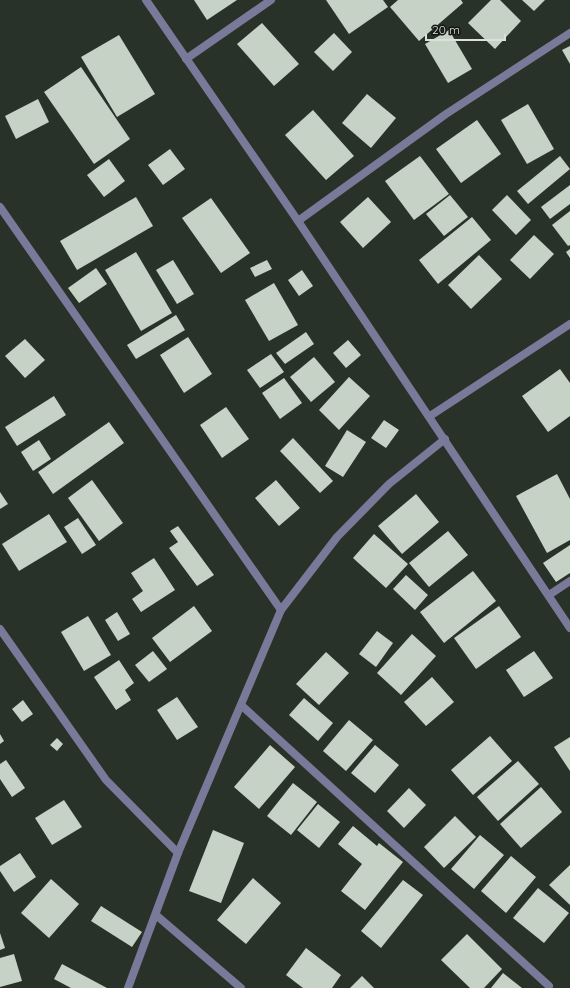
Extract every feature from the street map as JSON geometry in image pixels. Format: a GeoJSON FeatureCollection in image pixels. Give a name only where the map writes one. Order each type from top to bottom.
{"type":"FeatureCollection","features":[{"type":"Feature","properties":{"kind":"street"},"geometry":{"type":"LineString","coordinates":[[146,0],[430,416],[570,628]]}},
{"type":"Feature","properties":{"kind":"street"},"geometry":{"type":"LineString","coordinates":[[186,59],[271,0]]}},
{"type":"Feature","properties":{"kind":"street"},"geometry":{"type":"LineString","coordinates":[[298,221],[446,114],[570,33]]}},
{"type":"Feature","properties":{"kind":"street"},"geometry":{"type":"LineString","coordinates":[[0,207],[281,610]]}},
{"type":"Feature","properties":{"kind":"street"},"geometry":{"type":"LineString","coordinates":[[430,416],[570,324]]}},
{"type":"Feature","properties":{"kind":"street"},"geometry":{"type":"LineString","coordinates":[[128,988],[178,853],[281,610],[338,537],[389,484],[445,440]]}},
{"type":"Feature","properties":{"kind":"street"},"geometry":{"type":"LineString","coordinates":[[549,595],[570,580]]}},
{"type":"Feature","properties":{"kind":"street"},"geometry":{"type":"LineString","coordinates":[[0,631],[106,780],[178,853]]}},
{"type":"Feature","properties":{"kind":"street"},"geometry":{"type":"LineString","coordinates":[[241,705],[549,986]]}},
{"type":"Feature","properties":{"kind":"street"},"geometry":{"type":"LineString","coordinates":[[156,915],[240,988]]}},
{"type":"Feature","properties":{"kind":"building"},"geometry":{"type":"Polygon","coordinates":[[[194,0],[237,0],[207,20],[194,0]]]}},
{"type":"Feature","properties":{"kind":"building"},"geometry":{"type":"Polygon","coordinates":[[[326,0],[383,0],[388,7],[349,34],[326,0]]]}},
{"type":"Feature","properties":{"kind":"building"},"geometry":{"type":"Polygon","coordinates":[[[398,0],[461,0],[463,3],[419,41],[390,7],[398,0]]]}},
{"type":"Feature","properties":{"kind":"building"},"geometry":{"type":"Polygon","coordinates":[[[491,0],[500,0],[521,21],[495,49],[468,23],[491,0]]]}},
{"type":"Feature","properties":{"kind":"building"},"geometry":{"type":"Polygon","coordinates":[[[522,0],[545,0],[534,11],[522,0]]]}},
{"type":"Feature","properties":{"kind":"building"},"geometry":{"type":"Polygon","coordinates":[[[262,23],[299,64],[274,86],[237,44],[262,23]]]}},
{"type":"Feature","properties":{"kind":"building"},"geometry":{"type":"Polygon","coordinates":[[[449,30],[472,69],[448,83],[425,44],[449,30]]]}},
{"type":"Feature","properties":{"kind":"building"},"geometry":{"type":"Polygon","coordinates":[[[334,33],[352,52],[333,71],[314,52],[334,33]]]}},
{"type":"Feature","properties":{"kind":"building"},"geometry":{"type":"Polygon","coordinates":[[[119,35],[155,94],[117,117],[81,57],[119,35]]]}},
{"type":"Feature","properties":{"kind":"building"},"geometry":{"type":"Polygon","coordinates":[[[570,46],[570,64],[562,50],[570,46]]]}},
{"type":"Feature","properties":{"kind":"building"},"geometry":{"type":"Polygon","coordinates":[[[81,67],[130,139],[94,164],[44,92],[81,67]]]}},
{"type":"Feature","properties":{"kind":"building"},"geometry":{"type":"Polygon","coordinates":[[[367,94],[396,118],[371,148],[342,123],[367,94]]]}},
{"type":"Feature","properties":{"kind":"building"},"geometry":{"type":"Polygon","coordinates":[[[38,99],[49,122],[16,139],[5,116],[38,99]]]}},
{"type":"Feature","properties":{"kind":"building"},"geometry":{"type":"Polygon","coordinates":[[[528,104],[554,149],[527,164],[501,120],[528,104]]]}},
{"type":"Feature","properties":{"kind":"building"},"geometry":{"type":"Polygon","coordinates":[[[313,110],[354,156],[326,180],[285,135],[313,110]]]}},
{"type":"Feature","properties":{"kind":"building"},"geometry":{"type":"Polygon","coordinates":[[[477,120],[501,154],[461,183],[436,149],[477,120]]]}},
{"type":"Feature","properties":{"kind":"building"},"geometry":{"type":"Polygon","coordinates":[[[170,149],[185,169],[163,185],[148,165],[170,149]]]}},
{"type":"Feature","properties":{"kind":"building"},"geometry":{"type":"Polygon","coordinates":[[[420,156],[449,194],[414,220],[385,181],[420,156]]]}},
{"type":"Feature","properties":{"kind":"building"},"geometry":{"type":"Polygon","coordinates":[[[560,156],[570,169],[528,204],[517,191],[560,156]]]}},
{"type":"Feature","properties":{"kind":"building"},"geometry":{"type":"Polygon","coordinates":[[[109,159],[125,181],[104,197],[87,175],[109,159]]]}},
{"type":"Feature","properties":{"kind":"building"},"geometry":{"type":"Polygon","coordinates":[[[570,185],[570,204],[550,219],[541,207],[570,185]]]}},
{"type":"Feature","properties":{"kind":"building"},"geometry":{"type":"Polygon","coordinates":[[[450,195],[468,217],[444,236],[426,214],[450,195]]]}},
{"type":"Feature","properties":{"kind":"building"},"geometry":{"type":"Polygon","coordinates":[[[507,195],[531,220],[516,235],[492,210],[507,195]]]}},
{"type":"Feature","properties":{"kind":"building"},"geometry":{"type":"Polygon","coordinates":[[[136,197],[153,226],[77,270],[60,241],[136,197]]]}},
{"type":"Feature","properties":{"kind":"building"},"geometry":{"type":"Polygon","coordinates":[[[368,197],[391,222],[363,248],[340,222],[368,197]]]}},
{"type":"Feature","properties":{"kind":"building"},"geometry":{"type":"Polygon","coordinates":[[[211,198],[250,253],[221,273],[182,218],[211,198]]]}},
{"type":"Feature","properties":{"kind":"building"},"geometry":{"type":"Polygon","coordinates":[[[570,211],[570,245],[568,246],[552,225],[570,211]]]}},
{"type":"Feature","properties":{"kind":"building"},"geometry":{"type":"Polygon","coordinates":[[[472,217],[491,240],[438,284],[419,260],[472,217]]]}},
{"type":"Feature","properties":{"kind":"building"},"geometry":{"type":"Polygon","coordinates":[[[534,235],[554,254],[530,279],[510,260],[534,235]]]}},
{"type":"Feature","properties":{"kind":"building"},"geometry":{"type":"Polygon","coordinates":[[[570,249],[570,258],[566,252],[570,249]]]}},
{"type":"Feature","properties":{"kind":"building"},"geometry":{"type":"Polygon","coordinates":[[[136,252],[172,313],[141,331],[105,270],[136,252]]]}},
{"type":"Feature","properties":{"kind":"building"},"geometry":{"type":"Polygon","coordinates":[[[479,255],[502,279],[471,309],[448,285],[479,255]]]}},
{"type":"Feature","properties":{"kind":"building"},"geometry":{"type":"Polygon","coordinates":[[[173,260],[194,294],[177,304],[156,270],[173,260]]]}},
{"type":"Feature","properties":{"kind":"building"},"geometry":{"type":"Polygon","coordinates":[[[267,260],[272,269],[255,277],[250,268],[267,260]]]}},
{"type":"Feature","properties":{"kind":"building"},"geometry":{"type":"Polygon","coordinates":[[[96,268],[107,284],[79,303],[68,288],[96,268]]]}},
{"type":"Feature","properties":{"kind":"building"},"geometry":{"type":"Polygon","coordinates":[[[302,270],[313,286],[299,296],[288,280],[302,270]]]}},
{"type":"Feature","properties":{"kind":"building"},"geometry":{"type":"Polygon","coordinates":[[[274,283],[298,325],[269,341],[245,300],[274,283]]]}},
{"type":"Feature","properties":{"kind":"building"},"geometry":{"type":"Polygon","coordinates":[[[176,315],[185,330],[136,359],[127,345],[176,315]]]}},
{"type":"Feature","properties":{"kind":"building"},"geometry":{"type":"Polygon","coordinates":[[[306,332],[314,344],[285,364],[276,353],[306,332]]]}},
{"type":"Feature","properties":{"kind":"building"},"geometry":{"type":"Polygon","coordinates":[[[188,337],[212,374],[184,393],[160,355],[188,337]]]}},
{"type":"Feature","properties":{"kind":"building"},"geometry":{"type":"Polygon","coordinates":[[[25,339],[45,360],[25,378],[5,356],[25,339]]]}},
{"type":"Feature","properties":{"kind":"building"},"geometry":{"type":"Polygon","coordinates":[[[348,340],[361,355],[346,368],[333,353],[348,340]]]}},
{"type":"Feature","properties":{"kind":"building"},"geometry":{"type":"Polygon","coordinates":[[[271,354],[284,372],[260,388],[247,370],[271,354]]]}},
{"type":"Feature","properties":{"kind":"building"},"geometry":{"type":"Polygon","coordinates":[[[314,357],[335,382],[311,402],[290,377],[314,357]]]}},
{"type":"Feature","properties":{"kind":"building"},"geometry":{"type":"Polygon","coordinates":[[[560,369],[570,383],[570,416],[548,432],[522,396],[560,369]]]}},
{"type":"Feature","properties":{"kind":"building"},"geometry":{"type":"Polygon","coordinates":[[[349,377],[370,396],[339,430],[319,410],[349,377]]]}},
{"type":"Feature","properties":{"kind":"building"},"geometry":{"type":"Polygon","coordinates":[[[284,378],[302,403],[280,419],[262,393],[284,378]]]}},
{"type":"Feature","properties":{"kind":"building"},"geometry":{"type":"Polygon","coordinates":[[[54,396],[66,415],[17,446],[5,427],[54,396]]]}},
{"type":"Feature","properties":{"kind":"building"},"geometry":{"type":"Polygon","coordinates":[[[226,407],[249,439],[222,458],[200,425],[226,407]]]}},
{"type":"Feature","properties":{"kind":"building"},"geometry":{"type":"Polygon","coordinates":[[[384,420],[399,430],[386,448],[371,438],[384,420]]]}},
{"type":"Feature","properties":{"kind":"building"},"geometry":{"type":"Polygon","coordinates":[[[109,422],[124,443],[53,494],[38,472],[109,422]]]}},
{"type":"Feature","properties":{"kind":"building"},"geometry":{"type":"Polygon","coordinates":[[[347,430],[366,442],[343,477],[325,466],[347,430]]]}},
{"type":"Feature","properties":{"kind":"building"},"geometry":{"type":"Polygon","coordinates":[[[293,438],[333,481],[320,493],[280,451],[293,438]]]}},
{"type":"Feature","properties":{"kind":"building"},"geometry":{"type":"Polygon","coordinates":[[[39,440],[51,459],[33,471],[21,452],[39,440]]]}},
{"type":"Feature","properties":{"kind":"building"},"geometry":{"type":"Polygon","coordinates":[[[557,474],[570,499],[570,540],[547,553],[516,496],[557,474]]]}},
{"type":"Feature","properties":{"kind":"building"},"geometry":{"type":"Polygon","coordinates":[[[92,480],[123,523],[99,541],[68,498],[92,480]]]}},
{"type":"Feature","properties":{"kind":"building"},"geometry":{"type":"Polygon","coordinates":[[[276,480],[300,508],[279,526],[255,498],[276,480]]]}},
{"type":"Feature","properties":{"kind":"building"},"geometry":{"type":"Polygon","coordinates":[[[0,492],[8,504],[0,509],[0,492]]]}},
{"type":"Feature","properties":{"kind":"building"},"geometry":{"type":"Polygon","coordinates":[[[416,494],[439,522],[402,554],[378,526],[416,494]]]}},
{"type":"Feature","properties":{"kind":"building"},"geometry":{"type":"Polygon","coordinates":[[[49,514],[67,542],[19,571],[2,544],[49,514]]]}},
{"type":"Feature","properties":{"kind":"building"},"geometry":{"type":"Polygon","coordinates":[[[78,518],[96,545],[82,554],[64,527],[78,518]]]}},
{"type":"Feature","properties":{"kind":"building"},"geometry":{"type":"Polygon","coordinates":[[[178,526],[214,575],[197,586],[169,548],[178,542],[170,531],[178,526]]]}},
{"type":"Feature","properties":{"kind":"building"},"geometry":{"type":"Polygon","coordinates":[[[448,531],[468,555],[429,587],[409,563],[448,531]]]}},
{"type":"Feature","properties":{"kind":"building"},"geometry":{"type":"Polygon","coordinates":[[[374,534],[408,564],[386,588],[353,558],[374,534]]]}},
{"type":"Feature","properties":{"kind":"building"},"geometry":{"type":"Polygon","coordinates":[[[570,545],[570,573],[556,582],[543,563],[570,545]]]}},
{"type":"Feature","properties":{"kind":"building"},"geometry":{"type":"Polygon","coordinates":[[[154,558],[175,590],[141,612],[132,599],[143,591],[131,573],[154,558]]]}},
{"type":"Feature","properties":{"kind":"building"},"geometry":{"type":"Polygon","coordinates":[[[473,571],[496,601],[444,643],[420,612],[473,571]]]}},
{"type":"Feature","properties":{"kind":"building"},"geometry":{"type":"Polygon","coordinates":[[[406,575],[428,595],[415,610],[393,589],[406,575]]]}},
{"type":"Feature","properties":{"kind":"building"},"geometry":{"type":"Polygon","coordinates":[[[194,606],[212,631],[170,662],[152,638],[194,606]]]}},
{"type":"Feature","properties":{"kind":"building"},"geometry":{"type":"Polygon","coordinates":[[[499,606],[521,637],[476,669],[454,638],[499,606]]]}},
{"type":"Feature","properties":{"kind":"building"},"geometry":{"type":"Polygon","coordinates":[[[117,612],[130,634],[118,641],[105,620],[117,612]]]}},
{"type":"Feature","properties":{"kind":"building"},"geometry":{"type":"Polygon","coordinates":[[[88,616],[111,655],[84,671],[61,632],[88,616]]]}},
{"type":"Feature","properties":{"kind":"building"},"geometry":{"type":"Polygon","coordinates":[[[377,631],[393,643],[376,667],[359,654],[377,631]]]}},
{"type":"Feature","properties":{"kind":"building"},"geometry":{"type":"Polygon","coordinates":[[[412,634],[436,656],[401,695],[377,673],[412,634]]]}},
{"type":"Feature","properties":{"kind":"building"},"geometry":{"type":"Polygon","coordinates":[[[153,651],[167,669],[149,682],[135,665],[153,651]]]}},
{"type":"Feature","properties":{"kind":"building"},"geometry":{"type":"Polygon","coordinates":[[[534,651],[553,678],[524,697],[506,670],[534,651]]]}},
{"type":"Feature","properties":{"kind":"building"},"geometry":{"type":"Polygon","coordinates":[[[326,652],[349,673],[319,705],[296,684],[326,652]]]}},
{"type":"Feature","properties":{"kind":"building"},"geometry":{"type":"Polygon","coordinates":[[[119,660],[134,683],[125,690],[131,700],[116,710],[94,677],[119,660]]]}},
{"type":"Feature","properties":{"kind":"building"},"geometry":{"type":"Polygon","coordinates":[[[432,677],[454,702],[426,726],[404,702],[432,677]]]}},
{"type":"Feature","properties":{"kind":"building"},"geometry":{"type":"Polygon","coordinates":[[[177,697],[198,727],[177,740],[157,710],[177,697]]]}},
{"type":"Feature","properties":{"kind":"building"},"geometry":{"type":"Polygon","coordinates":[[[304,698],[333,723],[318,741],[289,715],[304,698]]]}},
{"type":"Feature","properties":{"kind":"building"},"geometry":{"type":"Polygon","coordinates":[[[23,700],[33,714],[22,722],[12,709],[23,700]]]}},
{"type":"Feature","properties":{"kind":"building"},"geometry":{"type":"Polygon","coordinates":[[[349,720],[373,740],[346,771],[323,751],[349,720]]]}},
{"type":"Feature","properties":{"kind":"building"},"geometry":{"type":"Polygon","coordinates":[[[0,734],[4,741],[0,744],[0,734]]]}},
{"type":"Feature","properties":{"kind":"building"},"geometry":{"type":"Polygon","coordinates":[[[490,736],[512,761],[473,795],[451,770],[490,736]]]}},
{"type":"Feature","properties":{"kind":"building"},"geometry":{"type":"Polygon","coordinates":[[[570,737],[570,771],[554,747],[570,737]]]}},
{"type":"Feature","properties":{"kind":"building"},"geometry":{"type":"Polygon","coordinates":[[[57,738],[63,744],[57,751],[50,745],[57,738]]]}},
{"type":"Feature","properties":{"kind":"building"},"geometry":{"type":"Polygon","coordinates":[[[270,745],[295,767],[259,809],[234,787],[270,745]]]}},
{"type":"Feature","properties":{"kind":"building"},"geometry":{"type":"Polygon","coordinates":[[[375,745],[399,765],[375,793],[351,773],[375,745]]]}},
{"type":"Feature","properties":{"kind":"building"},"geometry":{"type":"Polygon","coordinates":[[[6,760],[25,788],[12,797],[0,779],[0,764],[6,760]]]}},
{"type":"Feature","properties":{"kind":"building"},"geometry":{"type":"Polygon","coordinates":[[[518,761],[539,784],[498,821],[477,797],[518,761]]]}},
{"type":"Feature","properties":{"kind":"building"},"geometry":{"type":"Polygon","coordinates":[[[293,783],[317,802],[291,835],[267,816],[293,783]]]}},
{"type":"Feature","properties":{"kind":"building"},"geometry":{"type":"Polygon","coordinates":[[[541,787],[562,812],[521,848],[500,824],[541,787]]]}},
{"type":"Feature","properties":{"kind":"building"},"geometry":{"type":"Polygon","coordinates":[[[409,788],[426,805],[404,828],[387,811],[409,788]]]}},
{"type":"Feature","properties":{"kind":"building"},"geometry":{"type":"Polygon","coordinates":[[[64,800],[82,827],[52,845],[35,818],[64,800]]]}},
{"type":"Feature","properties":{"kind":"building"},"geometry":{"type":"Polygon","coordinates":[[[318,804],[340,822],[319,848],[297,830],[318,804]]]}},
{"type":"Feature","properties":{"kind":"building"},"geometry":{"type":"Polygon","coordinates":[[[455,816],[476,837],[444,868],[424,847],[455,816]]]}},
{"type":"Feature","properties":{"kind":"building"},"geometry":{"type":"Polygon","coordinates":[[[353,826],[377,846],[379,843],[403,862],[365,910],[341,891],[362,864],[338,844],[353,826]]]}},
{"type":"Feature","properties":{"kind":"building"},"geometry":{"type":"Polygon","coordinates":[[[213,830],[244,843],[221,903],[189,891],[213,830]]]}},
{"type":"Feature","properties":{"kind":"building"},"geometry":{"type":"Polygon","coordinates":[[[480,835],[504,855],[474,889],[451,869],[480,835]]]}},
{"type":"Feature","properties":{"kind":"building"},"geometry":{"type":"Polygon","coordinates":[[[20,853],[36,877],[14,892],[0,871],[0,866],[20,853]]]}},
{"type":"Feature","properties":{"kind":"building"},"geometry":{"type":"Polygon","coordinates":[[[511,856],[536,877],[506,913],[481,891],[511,856]]]}},
{"type":"Feature","properties":{"kind":"building"},"geometry":{"type":"Polygon","coordinates":[[[570,865],[570,905],[549,885],[570,865]]]}},
{"type":"Feature","properties":{"kind":"building"},"geometry":{"type":"Polygon","coordinates":[[[253,878],[281,903],[246,944],[217,920],[253,878]]]}},
{"type":"Feature","properties":{"kind":"building"},"geometry":{"type":"Polygon","coordinates":[[[51,879],[79,904],[49,938],[21,913],[51,879]]]}},
{"type":"Feature","properties":{"kind":"building"},"geometry":{"type":"Polygon","coordinates":[[[403,880],[423,895],[381,948],[361,931],[403,880]]]}},
{"type":"Feature","properties":{"kind":"building"},"geometry":{"type":"Polygon","coordinates":[[[538,888],[569,913],[544,943],[513,918],[538,888]]]}},
{"type":"Feature","properties":{"kind":"building"},"geometry":{"type":"Polygon","coordinates":[[[101,906],[142,932],[132,947],[91,921],[101,906]]]}},
{"type":"Feature","properties":{"kind":"building"},"geometry":{"type":"Polygon","coordinates":[[[0,933],[5,948],[0,950],[0,933]]]}},
{"type":"Feature","properties":{"kind":"building"},"geometry":{"type":"Polygon","coordinates":[[[467,934],[502,969],[484,988],[470,988],[441,960],[467,934]]]}},
{"type":"Feature","properties":{"kind":"building"},"geometry":{"type":"Polygon","coordinates":[[[306,948],[341,975],[332,988],[303,988],[286,975],[306,948]]]}},
{"type":"Feature","properties":{"kind":"building"},"geometry":{"type":"Polygon","coordinates":[[[14,954],[22,981],[0,987],[0,958],[14,954]]]}},
{"type":"Feature","properties":{"kind":"building"},"geometry":{"type":"Polygon","coordinates":[[[62,964],[107,988],[71,988],[54,979],[62,964]]]}},
{"type":"Feature","properties":{"kind":"building"},"geometry":{"type":"Polygon","coordinates":[[[503,973],[522,988],[491,988],[503,973]]]}},
{"type":"Feature","properties":{"kind":"building"},"geometry":{"type":"Polygon","coordinates":[[[362,976],[374,988],[350,988],[362,976]]]}}]}
